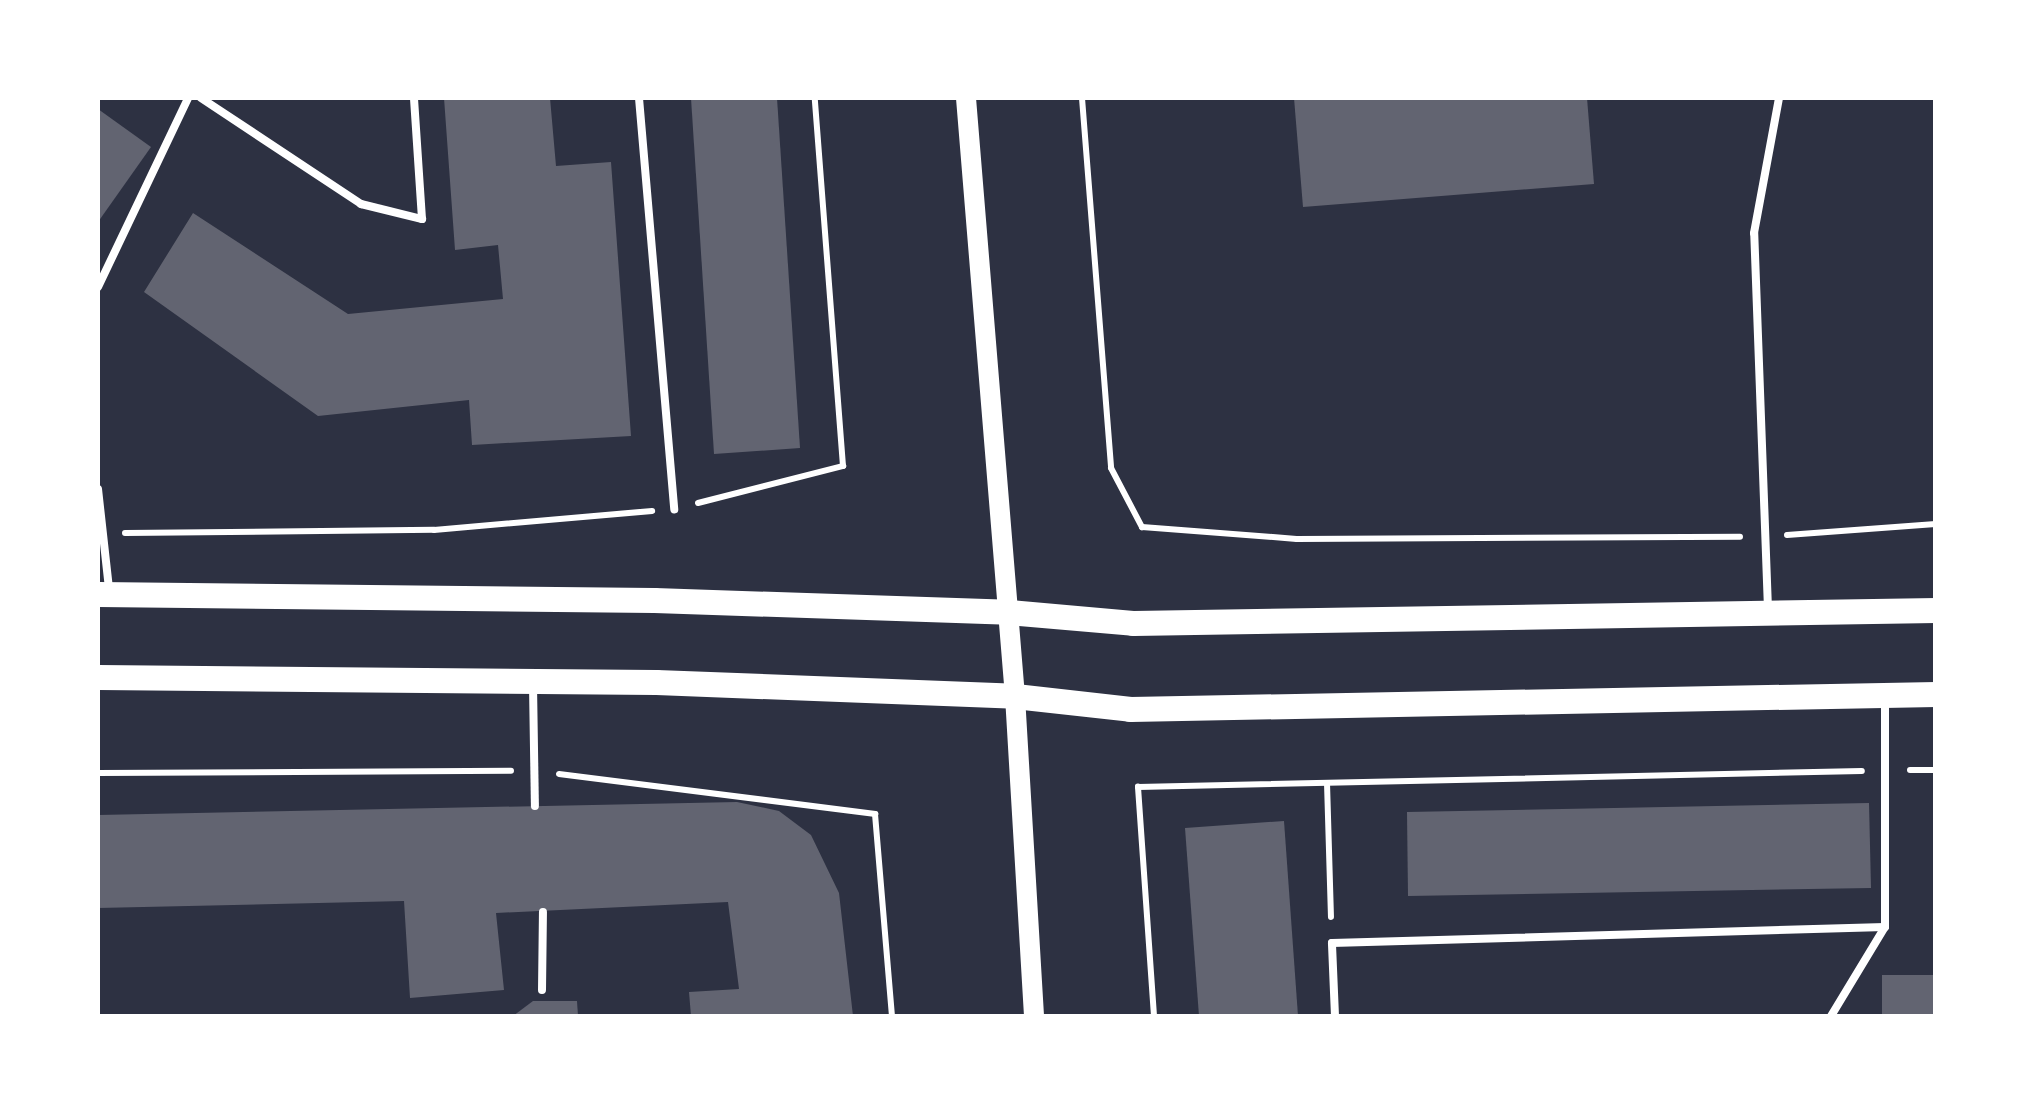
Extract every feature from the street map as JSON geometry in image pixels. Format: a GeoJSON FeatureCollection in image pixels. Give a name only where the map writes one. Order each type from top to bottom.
{"type":"FeatureCollection","features":[{"type":"Feature","properties":{"kind":"main road"},"geometry":{"type":"LineString","coordinates":[[966,98],[1015,696],[1034,1016]]}},
{"type":"Feature","properties":{"kind":"main road"},"geometry":{"type":"LineString","coordinates":[[103,594],[654,600],[1008,612],[1134,623],[1936,610]]}},
{"type":"Feature","properties":{"kind":"main road"},"geometry":{"type":"LineString","coordinates":[[98,677],[533,681],[1015,696],[1130,708],[1936,694]]}},
{"type":"Feature","properties":{"kind":"lane"},"geometry":{"type":"LineString","coordinates":[[98,287],[188,98]]}},
{"type":"Feature","properties":{"kind":"lane"},"geometry":{"type":"LineString","coordinates":[[201,98],[361,204],[422,219],[414,98]]}},
{"type":"Feature","properties":{"kind":"lane"},"geometry":{"type":"LineString","coordinates":[[639,98],[674,510]]}},
{"type":"Feature","properties":{"kind":"lane"},"geometry":{"type":"LineString","coordinates":[[1768,610],[1754,233],[1779,98]]}},
{"type":"Feature","properties":{"kind":"lane"},"geometry":{"type":"LineString","coordinates":[[98,489],[104,533],[103,594]]}},
{"type":"Feature","properties":{"kind":"lane"},"geometry":{"type":"LineString","coordinates":[[533,681],[535,806]]}},
{"type":"Feature","properties":{"kind":"lane"},"geometry":{"type":"LineString","coordinates":[[1830,1016],[1885,927],[1885,694]]}},
{"type":"Feature","properties":{"kind":"lane"},"geometry":{"type":"LineString","coordinates":[[542,990],[543,912]]}},
{"type":"Feature","properties":{"kind":"lane"},"geometry":{"type":"LineString","coordinates":[[1335,1016],[1332,944],[1885,927]]}},
{"type":"Feature","properties":{"kind":"path"},"geometry":{"type":"LineString","coordinates":[[104,533],[434,530],[674,510],[843,466],[815,98]]}},
{"type":"Feature","properties":{"kind":"path"},"geometry":{"type":"LineString","coordinates":[[1082,98],[1111,468],[1142,526],[1297,539],[1765,537],[1936,524]]}},
{"type":"Feature","properties":{"kind":"path"},"geometry":{"type":"LineString","coordinates":[[98,773],[534,770],[875,814],[892,1016]]}},
{"type":"Feature","properties":{"kind":"path"},"geometry":{"type":"LineString","coordinates":[[1154,1016],[1138,787],[1936,770]]}},
{"type":"Feature","properties":{"kind":"path"},"geometry":{"type":"LineString","coordinates":[[1327,783],[1332,944]]}},
{"type":"Feature","properties":{"kind":"building"},"geometry":{"type":"Polygon","coordinates":[[[444,98],[550,98],[556,166],[611,162],[631,436],[472,445],[469,400],[318,416],[144,292],[193,213],[348,314],[503,299],[498,245],[455,250],[444,98]]]}},
{"type":"Feature","properties":{"kind":"building"},"geometry":{"type":"Polygon","coordinates":[[[691,98],[777,98],[800,448],[714,454],[691,98]]]}},
{"type":"Feature","properties":{"kind":"building"},"geometry":{"type":"Polygon","coordinates":[[[1294,98],[1587,98],[1594,184],[1303,207],[1294,98]]]}},
{"type":"Feature","properties":{"kind":"building"},"geometry":{"type":"Polygon","coordinates":[[[98,109],[151,147],[98,222],[98,109]]]}},
{"type":"Feature","properties":{"kind":"building"},"geometry":{"type":"Polygon","coordinates":[[[737,802],[779,811],[811,835],[839,893],[853,1016],[691,1016],[689,992],[739,989],[728,902],[496,913],[504,990],[410,998],[404,901],[98,908],[98,815],[737,802]]]}},
{"type":"Feature","properties":{"kind":"building"},"geometry":{"type":"Polygon","coordinates":[[[1869,803],[1871,888],[1408,896],[1407,812],[1869,803]]]}},
{"type":"Feature","properties":{"kind":"building"},"geometry":{"type":"Polygon","coordinates":[[[1284,821],[1298,1016],[1199,1016],[1185,828],[1284,821]]]}},
{"type":"Feature","properties":{"kind":"building"},"geometry":{"type":"Polygon","coordinates":[[[1882,975],[1936,975],[1936,1016],[1882,1016],[1882,975]]]}},
{"type":"Feature","properties":{"kind":"building"},"geometry":{"type":"Polygon","coordinates":[[[533,1001],[577,1001],[578,1016],[513,1016],[533,1001]]]}}]}
